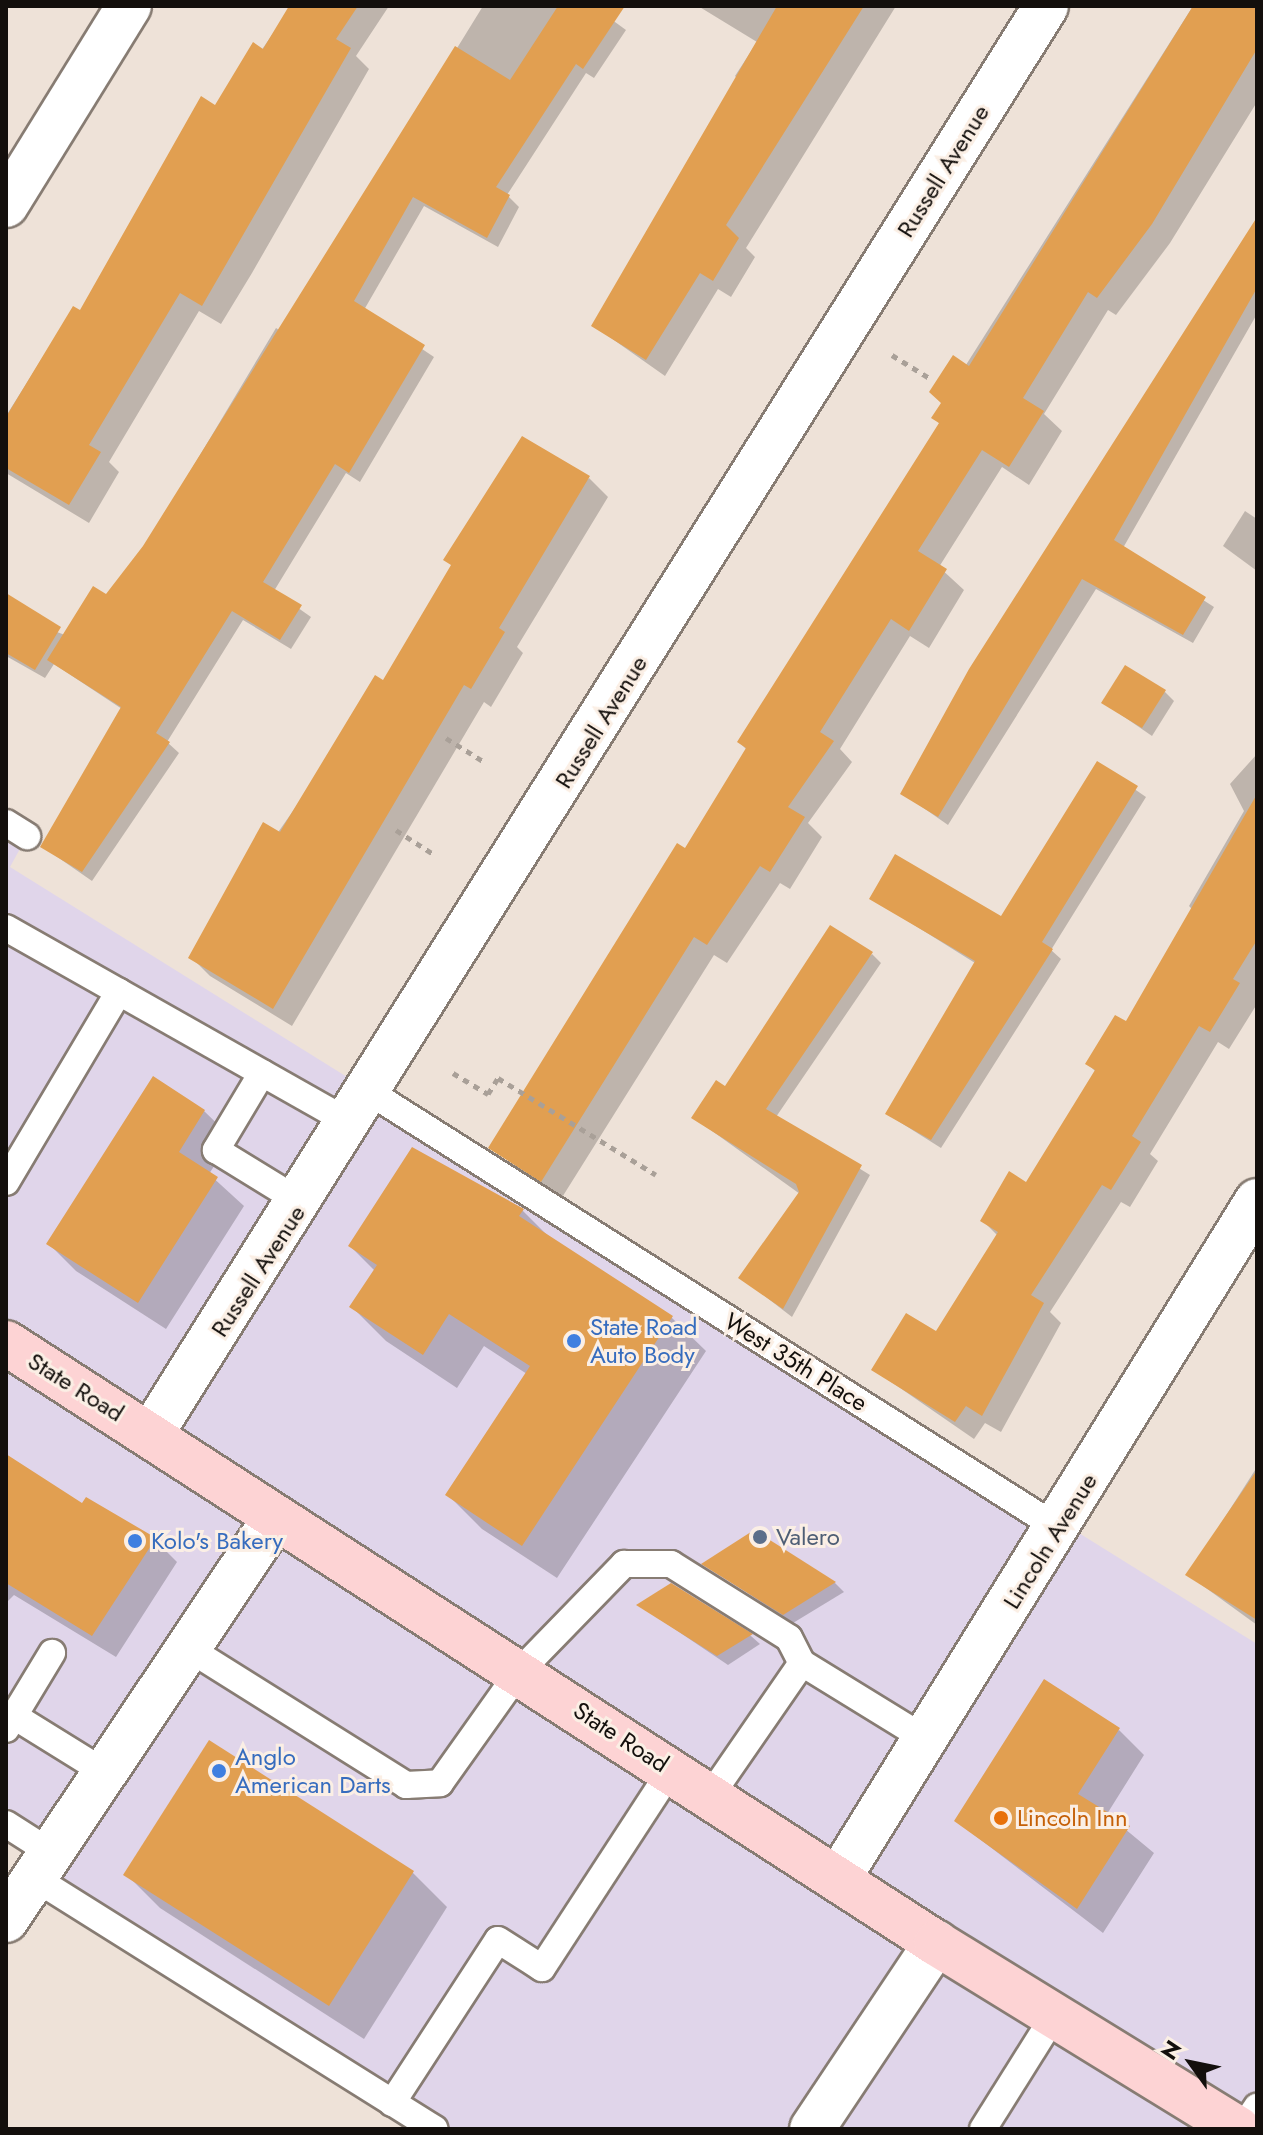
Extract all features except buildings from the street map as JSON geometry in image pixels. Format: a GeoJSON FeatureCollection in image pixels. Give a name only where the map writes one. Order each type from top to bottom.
{"type":"FeatureCollection","features":[{"type":"Feature","properties":{"kind":"main road","name":"State Road"},"geometry":{"type":"LineString","coordinates":[[6,1343],[151,1434],[274,1519],[519,1672],[936,1943],[1240,2129]]}},
{"type":"Feature","properties":{"kind":"street"},"geometry":{"type":"LineString","coordinates":[[6,205],[129,6]]}},
{"type":"Feature","properties":{"kind":"street","name":"Russell Avenue"},"geometry":{"type":"LineString","coordinates":[[151,1434],[302,1203],[1046,6]]}},
{"type":"Feature","properties":{"kind":"street","name":"Lincoln Avenue"},"geometry":{"type":"LineString","coordinates":[[838,1879],[927,1740],[1257,1201]]}},
{"type":"Feature","properties":{"kind":"street"},"geometry":{"type":"LineString","coordinates":[[6,1920],[101,1770],[191,1650],[274,1519]]}},
{"type":"Feature","properties":{"kind":"street"},"geometry":{"type":"LineString","coordinates":[[812,2129],[936,1943]]}},
{"type":"Feature","properties":{"kind":"lane","name":"West 35th Place"},"geometry":{"type":"LineString","coordinates":[[6,928],[262,1073],[361,1108],[1058,1528]]}},
{"type":"Feature","properties":{"kind":"lane"},"geometry":{"type":"LineString","coordinates":[[6,1182],[119,992]]}},
{"type":"Feature","properties":{"kind":"lane"},"geometry":{"type":"LineString","coordinates":[[262,1073],[216,1150],[302,1203]]}},
{"type":"Feature","properties":{"kind":"lane"},"geometry":{"type":"LineString","coordinates":[[191,1650],[406,1785],[440,1783],[519,1672],[624,1564],[671,1564],[789,1638],[802,1663],[927,1740]]}},
{"type":"Feature","properties":{"kind":"lane"},"geometry":{"type":"LineString","coordinates":[[52,1653],[10,1722],[101,1770]]}},
{"type":"Feature","properties":{"kind":"lane"},"geometry":{"type":"LineString","coordinates":[[711,1795],[802,1663]]}},
{"type":"Feature","properties":{"kind":"lane"},"geometry":{"type":"LineString","coordinates":[[392,2103],[498,1940],[542,1968],[671,1770]]}},
{"type":"Feature","properties":{"kind":"lane"},"geometry":{"type":"LineString","coordinates":[[6,1824],[42,1864],[434,2129]]}},
{"type":"Feature","properties":{"kind":"lane"},"geometry":{"type":"LineString","coordinates":[[983,2129],[1054,2016]]}},
{"type":"Feature","properties":{"kind":"lane"},"geometry":{"type":"LineString","coordinates":[[1240,2129],[1257,2107]]}},
{"type":"Feature","properties":{"kind":"path"},"geometry":{"type":"LineString","coordinates":[[892,355],[931,379]]}},
{"type":"Feature","properties":{"kind":"path"},"geometry":{"type":"LineString","coordinates":[[446,738],[486,763]]}},
{"type":"Feature","properties":{"kind":"path"},"geometry":{"type":"LineString","coordinates":[[396,830],[435,855]]}},
{"type":"Feature","properties":{"kind":"path"},"geometry":{"type":"LineString","coordinates":[[453,1073],[488,1094],[498,1078],[656,1175]]}},
{"type":"Feature","properties":{"kind":"shaded area"},"geometry":{"type":"Polygon","coordinates":[[[6,823],[27,836],[10,867],[1257,1644],[1257,2129],[433,2129],[33,1877],[49,1852],[6,1824],[6,823]]]}},
{"type":"Feature","properties":{"kind":"place","name":"State Road Auto Body"},"geometry":{"type":"Point","coordinates":[574,1341]}},
{"type":"Feature","properties":{"kind":"place","name":"Valero"},"geometry":{"type":"Point","coordinates":[760,1537]}},
{"type":"Feature","properties":{"kind":"place","name":"Kolo's Bakery"},"geometry":{"type":"Point","coordinates":[135,1541]}},
{"type":"Feature","properties":{"kind":"place","name":"Anglo American Darts"},"geometry":{"type":"Point","coordinates":[219,1771]}},
{"type":"Feature","properties":{"kind":"place","name":"Lincoln Inn"},"geometry":{"type":"Point","coordinates":[1001,1818]}}]}
